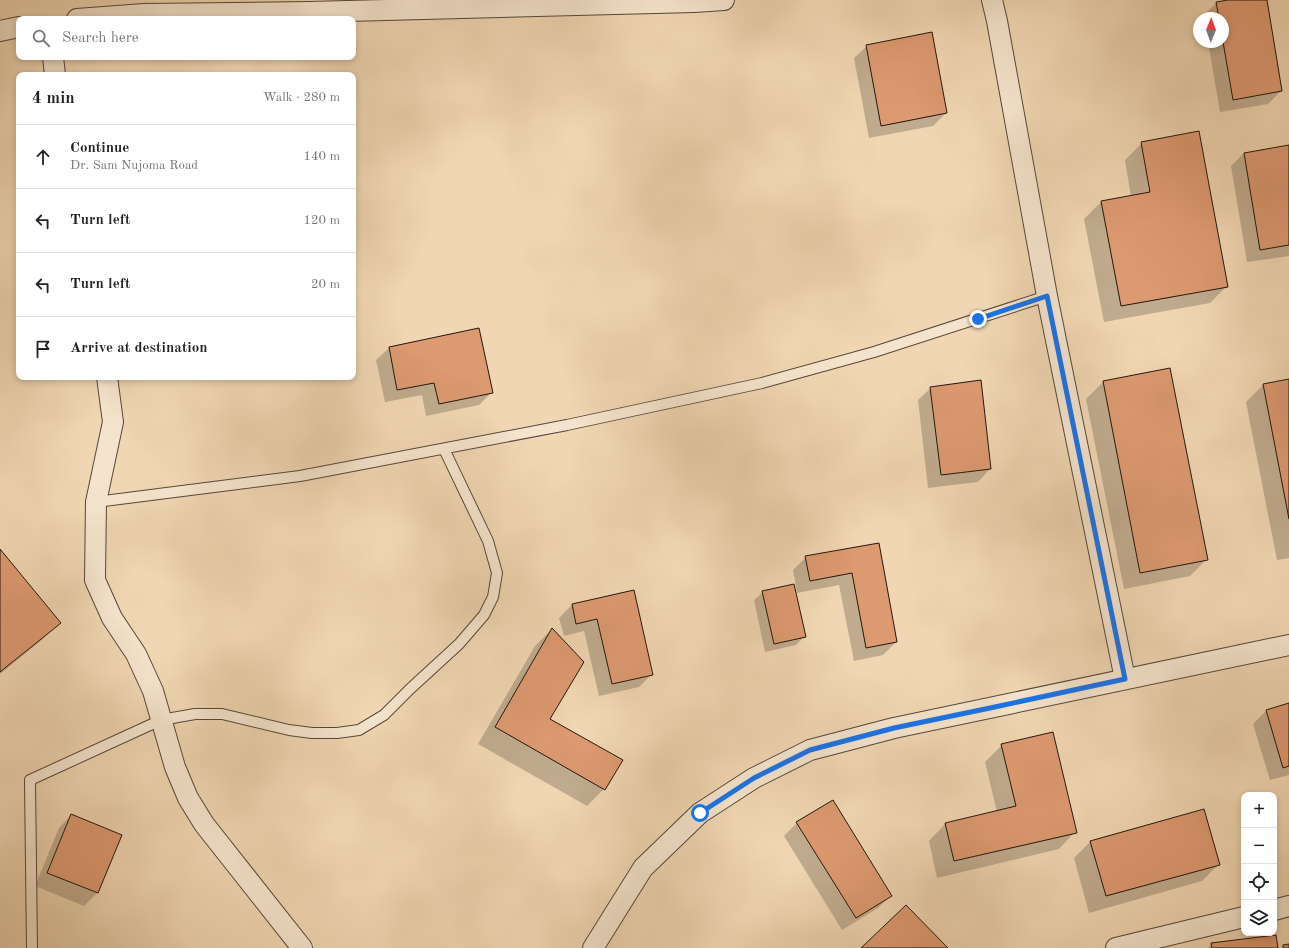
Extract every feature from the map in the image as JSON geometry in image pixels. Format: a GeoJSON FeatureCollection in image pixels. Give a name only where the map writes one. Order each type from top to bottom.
{"type":"FeatureCollection","features":[{"type":"Feature","properties":{"kind":"street"},"geometry":{"type":"LineString","coordinates":[[117,16],[144,14],[309,12],[724,0]]}},
{"type":"Feature","properties":{"kind":"street"},"geometry":{"type":"LineString","coordinates":[[992,0],[1047,296],[1125,679]]}},
{"type":"Feature","properties":{"kind":"street"},"geometry":{"type":"LineString","coordinates":[[0,31],[16,27]]}},
{"type":"Feature","properties":{"kind":"street"},"geometry":{"type":"LineString","coordinates":[[53,60],[55,72]]}},
{"type":"Feature","properties":{"kind":"street"},"geometry":{"type":"LineString","coordinates":[[106,380],[113,422],[96,502],[95,580],[112,618],[136,654],[153,691],[175,766],[188,798],[204,824],[302,948]]}},
{"type":"Feature","properties":{"kind":"street"},"geometry":{"type":"LineString","coordinates":[[593,948],[643,868],[700,813],[761,775],[810,750],[894,728],[1289,645]]}},
{"type":"Feature","properties":{"kind":"street"},"geometry":{"type":"LineString","coordinates":[[1277,909],[1289,906]]}},
{"type":"Feature","properties":{"kind":"street"},"geometry":{"type":"LineString","coordinates":[[1116,948],[1241,918]]}},
{"type":"Feature","properties":{"kind":"lane"},"geometry":{"type":"LineString","coordinates":[[96,502],[300,476],[567,425],[762,383],[874,352],[1047,296]]}},
{"type":"Feature","properties":{"kind":"lane"},"geometry":{"type":"LineString","coordinates":[[32,948],[30,780],[161,720],[195,714],[222,714],[289,730],[312,733],[337,733],[359,730],[384,715],[459,644],[484,616],[493,597],[497,573],[488,541],[444,448]]}},
{"type":"Feature","properties":{"kind":"building"},"geometry":{"type":"Polygon","coordinates":[[[1228,0],[1267,0],[1282,91],[1233,100],[1224,48],[1229,48],[1229,12],[1218,12],[1216,2],[1228,0]]]}},
{"type":"Feature","properties":{"kind":"building"},"geometry":{"type":"Polygon","coordinates":[[[932,32],[947,113],[881,126],[866,45],[932,32]]]}},
{"type":"Feature","properties":{"kind":"building"},"geometry":{"type":"Polygon","coordinates":[[[1199,131],[1228,287],[1121,306],[1101,201],[1150,192],[1141,142],[1199,131]]]}},
{"type":"Feature","properties":{"kind":"building"},"geometry":{"type":"Polygon","coordinates":[[[1289,145],[1289,245],[1260,250],[1244,153],[1289,145]]]}},
{"type":"Feature","properties":{"kind":"building"},"geometry":{"type":"Polygon","coordinates":[[[479,328],[493,393],[439,404],[434,383],[397,390],[389,347],[479,328]]]}},
{"type":"Feature","properties":{"kind":"building"},"geometry":{"type":"Polygon","coordinates":[[[1170,368],[1208,560],[1140,573],[1103,381],[1170,368]]]}},
{"type":"Feature","properties":{"kind":"building"},"geometry":{"type":"Polygon","coordinates":[[[1289,379],[1289,519],[1263,384],[1289,379]]]}},
{"type":"Feature","properties":{"kind":"building"},"geometry":{"type":"Polygon","coordinates":[[[981,380],[991,469],[941,475],[930,387],[981,380]]]}},
{"type":"Feature","properties":{"kind":"building"},"geometry":{"type":"Polygon","coordinates":[[[879,543],[897,642],[866,648],[852,573],[810,581],[805,556],[879,543]]]}},
{"type":"Feature","properties":{"kind":"building"},"geometry":{"type":"Polygon","coordinates":[[[0,549],[61,623],[0,672],[0,549]]]}},
{"type":"Feature","properties":{"kind":"building"},"geometry":{"type":"Polygon","coordinates":[[[794,584],[806,637],[774,644],[762,591],[794,584]]]}},
{"type":"Feature","properties":{"kind":"building"},"geometry":{"type":"Polygon","coordinates":[[[634,590],[653,675],[612,684],[597,619],[576,624],[572,604],[634,590]]]}},
{"type":"Feature","properties":{"kind":"building"},"geometry":{"type":"Polygon","coordinates":[[[552,628],[584,662],[550,719],[623,760],[605,790],[495,727],[552,628]]]}},
{"type":"Feature","properties":{"kind":"building"},"geometry":{"type":"Polygon","coordinates":[[[1289,703],[1289,766],[1283,768],[1266,710],[1289,703]]]}},
{"type":"Feature","properties":{"kind":"building"},"geometry":{"type":"Polygon","coordinates":[[[1053,732],[1077,833],[954,861],[945,823],[1016,806],[1001,744],[1053,732]]]}},
{"type":"Feature","properties":{"kind":"building"},"geometry":{"type":"Polygon","coordinates":[[[833,800],[892,896],[856,918],[796,822],[833,800]]]}},
{"type":"Feature","properties":{"kind":"building"},"geometry":{"type":"Polygon","coordinates":[[[1204,809],[1220,865],[1106,896],[1090,841],[1204,809]]]}},
{"type":"Feature","properties":{"kind":"building"},"geometry":{"type":"Polygon","coordinates":[[[71,814],[122,835],[98,893],[47,873],[71,814]]]}},
{"type":"Feature","properties":{"kind":"building"},"geometry":{"type":"Polygon","coordinates":[[[906,905],[948,948],[861,948],[906,905]]]}},
{"type":"Feature","properties":{"kind":"building"},"geometry":{"type":"Polygon","coordinates":[[[1276,936],[1278,948],[1212,948],[1211,943],[1276,936]]]}},
{"type":"Feature","properties":{"kind":"building"},"geometry":{"type":"Polygon","coordinates":[[[1289,944],[1289,948],[1283,948],[1283,945],[1289,944]]]}},
{"type":"Feature","properties":{"kind":"route"},"geometry":{"type":"LineString","coordinates":[[700,813],[754,778],[810,750],[894,728],[1125,679],[1047,296],[978,319]]}}]}
